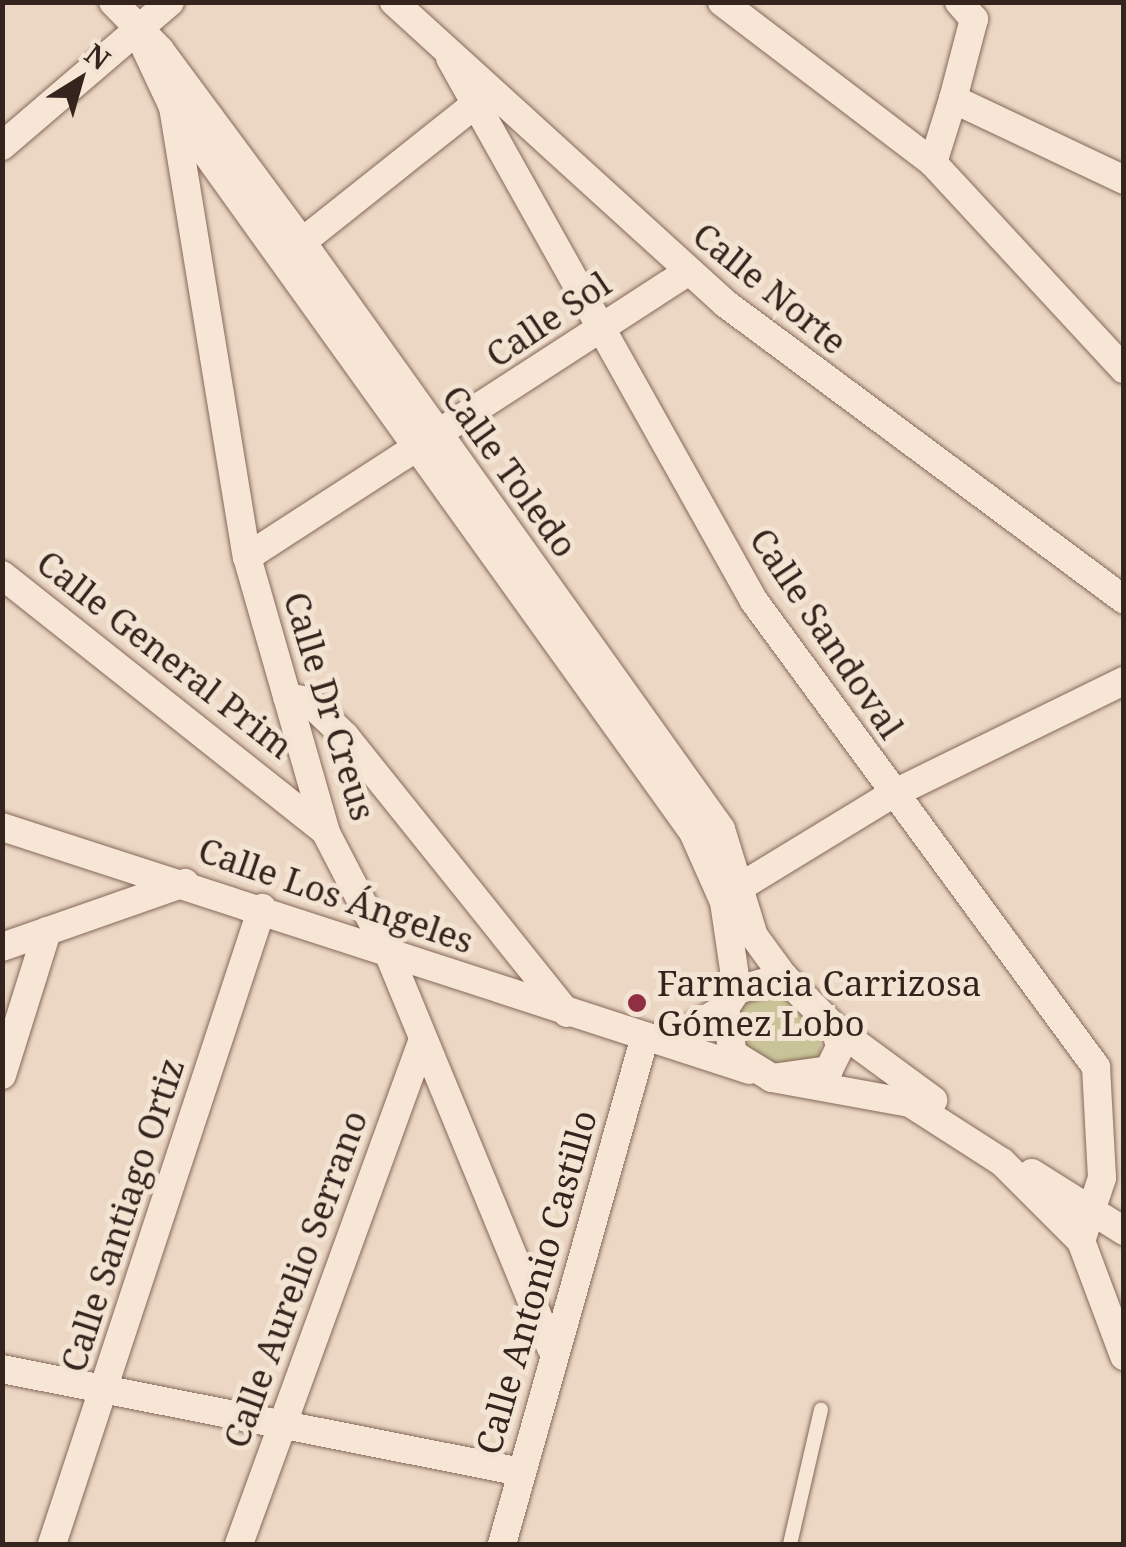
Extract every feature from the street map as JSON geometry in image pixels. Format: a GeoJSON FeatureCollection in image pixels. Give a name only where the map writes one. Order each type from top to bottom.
{"type":"FeatureCollection","features":[{"type":"Feature","properties":{"kind":"street","name":"Calle Toledo"},"geometry":{"type":"LineString","coordinates":[[113,2],[302,242],[430,444],[693,832],[724,902],[731,999]]}},
{"type":"Feature","properties":{"kind":"street"},"geometry":{"type":"LineString","coordinates":[[2,146],[170,2]]}},
{"type":"Feature","properties":{"kind":"street","name":"Calle Norte"},"geometry":{"type":"LineString","coordinates":[[394,2],[450,58],[689,271],[955,483],[1124,600]]}},
{"type":"Feature","properties":{"kind":"street"},"geometry":{"type":"LineString","coordinates":[[722,2],[933,163],[1124,368]]}},
{"type":"Feature","properties":{"kind":"street"},"geometry":{"type":"LineString","coordinates":[[933,163],[953,99],[971,8]]}},
{"type":"Feature","properties":{"kind":"street","name":"Calle Toledo"},"geometry":{"type":"LineString","coordinates":[[136,28],[173,107],[721,829],[745,884],[754,936],[784,977]]}},
{"type":"Feature","properties":{"kind":"street","name":"Calle Sandoval"},"geometry":{"type":"LineString","coordinates":[[450,58],[754,601],[892,795],[1096,1067],[1102,1178],[1088,1229]]}},
{"type":"Feature","properties":{"kind":"street"},"geometry":{"type":"LineString","coordinates":[[953,99],[1122,177]]}},
{"type":"Feature","properties":{"kind":"street"},"geometry":{"type":"LineString","coordinates":[[302,242],[476,104]]}},
{"type":"Feature","properties":{"kind":"street","name":"Calle Dr Creus"},"geometry":{"type":"LineString","coordinates":[[173,107],[248,557],[326,832],[387,950],[551,1348]]}},
{"type":"Feature","properties":{"kind":"street","name":"Calle Sol"},"geometry":{"type":"LineString","coordinates":[[248,557],[430,444],[598,328],[689,271]]}},
{"type":"Feature","properties":{"kind":"street","name":"Calle General Prim"},"geometry":{"type":"LineString","coordinates":[[2,575],[326,832]]}},
{"type":"Feature","properties":{"kind":"street"},"geometry":{"type":"LineString","coordinates":[[745,884],[892,795],[1124,681]]}},
{"type":"Feature","properties":{"kind":"street"},"geometry":{"type":"LineString","coordinates":[[287,698],[308,701],[345,736],[567,1013]]}},
{"type":"Feature","properties":{"kind":"street","name":"Calle Los Ángeles"},"geometry":{"type":"LineString","coordinates":[[2,827],[262,908],[644,1040],[761,1074],[942,1115],[1088,1229]]}},
{"type":"Feature","properties":{"kind":"street"},"geometry":{"type":"LineString","coordinates":[[2,946],[185,883]]}},
{"type":"Feature","properties":{"kind":"street","name":"Calle Santiago Ortiz"},"geometry":{"type":"LineString","coordinates":[[52,1544],[262,908]]}},
{"type":"Feature","properties":{"kind":"street"},"geometry":{"type":"LineString","coordinates":[[2,1075],[47,931]]}},
{"type":"Feature","properties":{"kind":"street"},"geometry":{"type":"LineString","coordinates":[[644,1040],[684,1032],[731,999],[784,977],[835,1028],[1088,1229],[1124,1231]]}},
{"type":"Feature","properties":{"kind":"street"},"geometry":{"type":"LineString","coordinates":[[731,999],[728,1045],[761,1074],[829,1070],[840,1047],[835,1028]]}},
{"type":"Feature","properties":{"kind":"street","name":"Calle Aurelio Serrano"},"geometry":{"type":"LineString","coordinates":[[239,1544],[424,1039]]}},
{"type":"Feature","properties":{"kind":"street","name":"Calle Antonio Castillo"},"geometry":{"type":"LineString","coordinates":[[502,1544],[551,1348],[644,1040]]}},
{"type":"Feature","properties":{"kind":"street"},"geometry":{"type":"LineString","coordinates":[[1088,1229],[1124,1356]]}},
{"type":"Feature","properties":{"kind":"street"},"geometry":{"type":"LineString","coordinates":[[2,1370],[102,1396],[521,1472]]}},
{"type":"Feature","properties":{"kind":"lane"},"geometry":{"type":"LineString","coordinates":[[790,1544],[821,1410]]}},
{"type":"Feature","properties":{"kind":"shaded area"},"geometry":{"type":"Polygon","coordinates":[[[778,993],[820,1031],[821,1059],[769,1067],[740,1045],[737,1009],[750,995],[778,993]]]}},
{"type":"Feature","properties":{"kind":"place","name":"Farmacia Carrizosa Gómez Lobo"},"geometry":{"type":"Point","coordinates":[637,1003]}}]}
